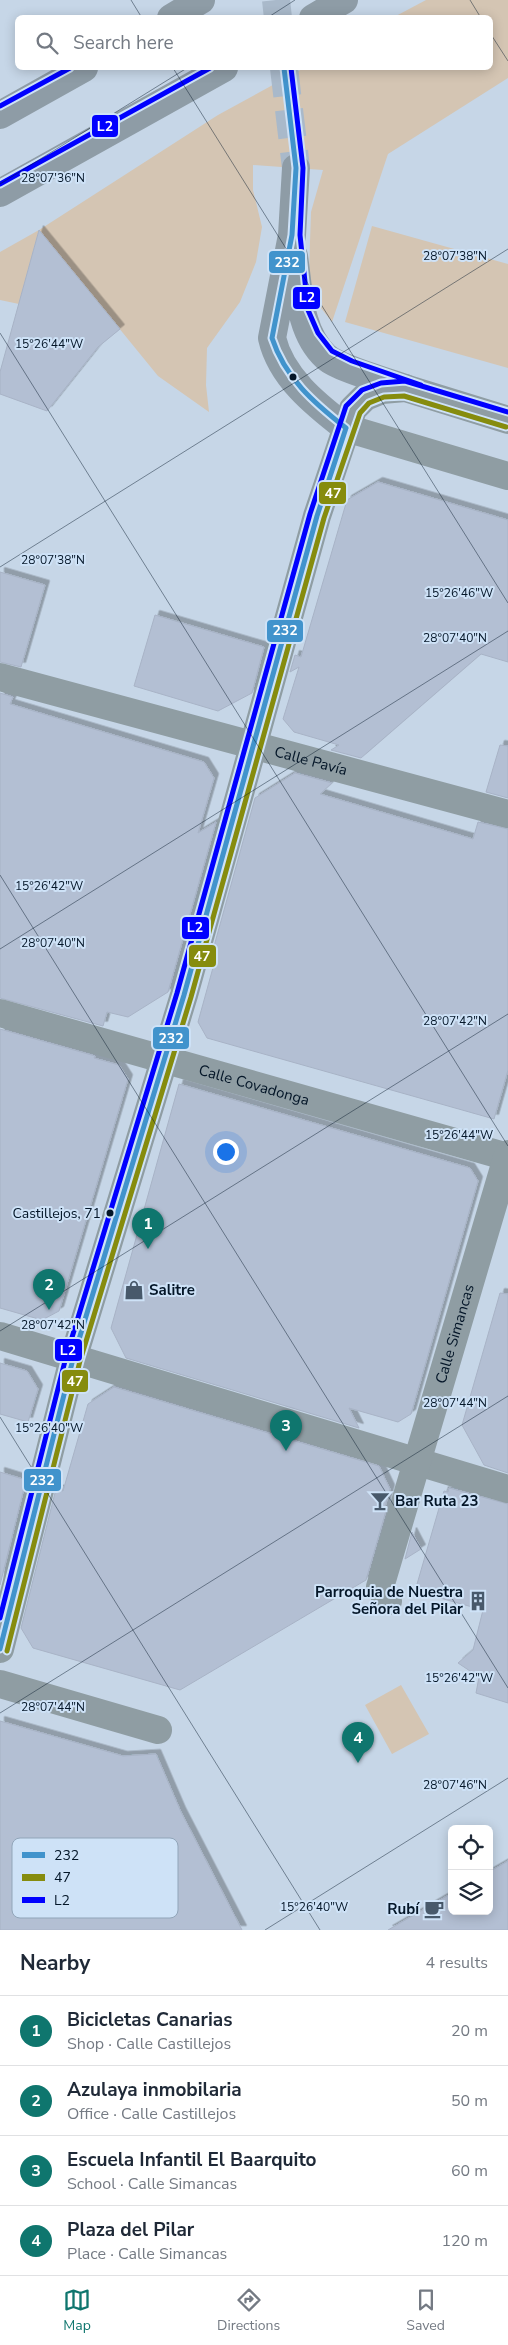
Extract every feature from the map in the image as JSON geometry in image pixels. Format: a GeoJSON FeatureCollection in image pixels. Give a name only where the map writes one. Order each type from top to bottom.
{"type":"FeatureCollection","features":[{"type":"Feature","properties":{"kind":"highway"},"geometry":{"type":"LineString","coordinates":[[169,15],[185,0]]}},
{"type":"Feature","properties":{"kind":"highway"},"geometry":{"type":"LineString","coordinates":[[176,15],[201,0]]}},
{"type":"Feature","properties":{"kind":"highway"},"geometry":{"type":"LineString","coordinates":[[318,15],[344,0]]}},
{"type":"Feature","properties":{"kind":"highway"},"geometry":{"type":"LineString","coordinates":[[0,115],[80,70]]}},
{"type":"Feature","properties":{"kind":"highway"},"geometry":{"type":"LineString","coordinates":[[0,193],[220,70]]}},
{"type":"Feature","properties":{"kind":"highway"},"geometry":{"type":"LineString","coordinates":[[296,168],[292,235],[273,320],[272,338],[275,352],[283,368],[297,385],[326,413],[346,428]]}},
{"type":"Feature","properties":{"kind":"highway"},"geometry":{"type":"LineString","coordinates":[[292,235],[302,312],[311,337],[327,357],[405,388]]}},
{"type":"Feature","properties":{"kind":"street"},"geometry":{"type":"LineString","coordinates":[[0,1649],[73,1359],[165,1060],[317,516],[346,428],[354,409],[365,396],[382,390],[405,388],[508,420]]}},
{"type":"Feature","properties":{"kind":"street"},"geometry":{"type":"LineString","coordinates":[[346,428],[508,476]]}},
{"type":"Feature","properties":{"kind":"street","name":"Calle Pavía"},"geometry":{"type":"LineString","coordinates":[[0,677],[508,814]]}},
{"type":"Feature","properties":{"kind":"street","name":"Calle Covadonga"},"geometry":{"type":"LineString","coordinates":[[0,1013],[508,1156]]}},
{"type":"Feature","properties":{"kind":"street","name":"Calle Simancas"},"geometry":{"type":"LineString","coordinates":[[388,1601],[380,1587],[508,1156]]}},
{"type":"Feature","properties":{"kind":"street"},"geometry":{"type":"LineString","coordinates":[[0,1336],[508,1489]]}},
{"type":"Feature","properties":{"kind":"street"},"geometry":{"type":"LineString","coordinates":[[0,1684],[158,1730]]}},
{"type":"Feature","properties":{"kind":"shaded area"},"geometry":{"type":"Polygon","coordinates":[[[426,0],[508,0],[508,78],[388,154],[332,322],[313,298],[309,272],[311,212],[323,170],[253,165],[253,190],[262,227],[256,262],[240,302],[207,348],[206,385],[209,412],[158,376],[39,230],[218,115],[300,70],[493,70],[493,15],[398,15],[426,0]]]}},
{"type":"Feature","properties":{"kind":"shaded area"},"geometry":{"type":"Polygon","coordinates":[[[372,226],[508,264],[508,368],[345,322],[372,226]]]}},
{"type":"Feature","properties":{"kind":"shaded area"},"geometry":{"type":"Polygon","coordinates":[[[39,230],[19,304],[0,300],[0,252],[39,230]]]}},
{"type":"Feature","properties":{"kind":"shaded area"},"geometry":{"type":"Polygon","coordinates":[[[401,1685],[429,1734],[392,1754],[365,1705],[401,1685]]]}},
{"type":"Feature","properties":{"kind":"building"},"geometry":{"type":"Polygon","coordinates":[[[39,230],[120,329],[98,347],[47,411],[0,394],[0,372],[39,230]]]}},
{"type":"Feature","properties":{"kind":"building"},"geometry":{"type":"Polygon","coordinates":[[[378,482],[508,520],[508,662],[481,654],[361,758],[331,750],[339,745],[294,732],[283,719],[299,667],[290,672],[295,655],[301,657],[347,500],[378,482]]]}},
{"type":"Feature","properties":{"kind":"building"},"geometry":{"type":"Polygon","coordinates":[[[0,572],[45,585],[21,667],[0,662],[0,572]]]}},
{"type":"Feature","properties":{"kind":"building"},"geometry":{"type":"Polygon","coordinates":[[[155,615],[264,647],[252,693],[218,711],[134,686],[155,615]]]}},
{"type":"Feature","properties":{"kind":"building"},"geometry":{"type":"Polygon","coordinates":[[[0,693],[13,697],[10,704],[204,762],[214,778],[198,833],[216,822],[168,992],[128,1017],[107,1012],[103,1026],[0,998],[0,693]]]}},
{"type":"Feature","properties":{"kind":"building"},"geometry":{"type":"Polygon","coordinates":[[[500,745],[508,746],[508,798],[486,792],[500,745]]]}},
{"type":"Feature","properties":{"kind":"building"},"geometry":{"type":"Polygon","coordinates":[[[295,773],[332,783],[320,794],[473,839],[478,822],[508,829],[508,1070],[494,1119],[207,1038],[198,1022],[214,964],[208,968],[255,798],[295,773]]]}},
{"type":"Feature","properties":{"kind":"building"},"geometry":{"type":"Polygon","coordinates":[[[0,1029],[95,1056],[94,1058],[119,1065],[128,1079],[59,1311],[42,1320],[0,1308],[0,1029]]]}},
{"type":"Feature","properties":{"kind":"building"},"geometry":{"type":"Polygon","coordinates":[[[179,1084],[470,1168],[478,1181],[411,1414],[398,1422],[349,1408],[359,1428],[126,1358],[111,1328],[179,1084]]]}},
{"type":"Feature","properties":{"kind":"building"},"geometry":{"type":"Polygon","coordinates":[[[500,1293],[508,1294],[508,1473],[484,1465],[462,1425],[500,1293]]]}},
{"type":"Feature","properties":{"kind":"building"},"geometry":{"type":"Polygon","coordinates":[[[0,1363],[27,1371],[38,1389],[28,1422],[0,1414],[0,1363]]]}},
{"type":"Feature","properties":{"kind":"building"},"geometry":{"type":"Polygon","coordinates":[[[114,1387],[379,1466],[390,1489],[385,1507],[387,1507],[366,1580],[180,1690],[33,1648],[21,1628],[56,1489],[63,1491],[88,1404],[114,1387]]]}},
{"type":"Feature","properties":{"kind":"building"},"geometry":{"type":"Polygon","coordinates":[[[0,1472],[26,1480],[0,1585],[0,1472]]]}},
{"type":"Feature","properties":{"kind":"building","name":"Parroquia de Nuestra Señora del Pilar"},"geometry":{"type":"Polygon","coordinates":[[[449,1488],[508,1504],[508,1703],[476,1693],[479,1677],[458,1663],[473,1650],[483,1610],[415,1591],[444,1491],[448,1492],[449,1488]]]}},
{"type":"Feature","properties":{"kind":"building"},"geometry":{"type":"Polygon","coordinates":[[[412,1532],[421,1549],[405,1559],[412,1532]]]}},
{"type":"Feature","properties":{"kind":"building"},"geometry":{"type":"Polygon","coordinates":[[[0,1721],[123,1756],[156,1754],[181,1812],[242,1930],[0,1930],[0,1721]]]}},
{"type":"Feature","properties":{"kind":"building"},"geometry":{"type":"Polygon","coordinates":[[[508,1861],[508,1930],[388,1930],[448,1895],[448,1915],[493,1915],[493,1870],[508,1861]]]}},
{"type":"Feature","properties":{"kind":"tunnel"},"geometry":{"type":"LineString","coordinates":[[276,0],[278,15]]}},
{"type":"Feature","properties":{"kind":"tunnel"},"geometry":{"type":"LineString","coordinates":[[284,70],[296,168]]}},
{"type":"Feature","properties":{"kind":"transit line","name":"L2"},"geometry":{"type":"LineString","coordinates":[[0,106],[66,70]]}},
{"type":"Feature","properties":{"kind":"transit line","name":"L2"},"geometry":{"type":"LineString","coordinates":[[0,184],[206,70]]}},
{"type":"Feature","properties":{"kind":"transit line","name":"232"},"geometry":{"type":"LineString","coordinates":[[284,70],[296,168],[292,235],[272,338],[285,365],[302,389],[346,428]]}},
{"type":"Feature","properties":{"kind":"transit line","name":"L2"},"geometry":{"type":"LineString","coordinates":[[291,70],[303,168],[300,235],[308,310],[318,333],[332,351],[352,361],[421,385]]}},
{"type":"Feature","properties":{"kind":"transit line","name":"L2"},"geometry":{"type":"LineString","coordinates":[[0,1618],[66,1357],[177,993],[310,514],[346,406],[362,390],[381,383],[405,381],[508,412]]}},
{"type":"Feature","properties":{"kind":"transit line","name":"47"},"geometry":{"type":"LineString","coordinates":[[7,1651],[80,1361],[191,997],[324,518],[360,413],[369,403],[384,397],[404,396],[506,427]]}},
{"type":"Feature","properties":{"kind":"transit line","name":"232"},"geometry":{"type":"LineString","coordinates":[[0,1649],[73,1359],[184,995],[317,516],[346,428]]}},
{"type":"Feature","properties":{"kind":"place","name":"Castillejos, 71"},"geometry":{"type":"Point","coordinates":[110,1213]}},
{"type":"Feature","properties":{"kind":"place","name":"Bicicletas Canarias"},"geometry":{"type":"Point","coordinates":[148,1249]}},
{"type":"Feature","properties":{"kind":"place","name":"Salitre"},"geometry":{"type":"Point","coordinates":[134,1290]}},
{"type":"Feature","properties":{"kind":"place","name":"Azulaya inmobilaria"},"geometry":{"type":"Point","coordinates":[49,1310]}},
{"type":"Feature","properties":{"kind":"place","name":"Escuela Infantil El Baarquito"},"geometry":{"type":"Point","coordinates":[286,1451]}},
{"type":"Feature","properties":{"kind":"place","name":"Bar Ruta 23"},"geometry":{"type":"Point","coordinates":[380,1501]}},
{"type":"Feature","properties":{"kind":"place","name":"Parroquia de Nuestra Señora del Pilar"},"geometry":{"type":"Point","coordinates":[478,1601]}},
{"type":"Feature","properties":{"kind":"place","name":"Plaza del Pilar"},"geometry":{"type":"Point","coordinates":[358,1763]}},
{"type":"Feature","properties":{"kind":"place","name":"Rubí"},"geometry":{"type":"Point","coordinates":[434,1909]}}]}
